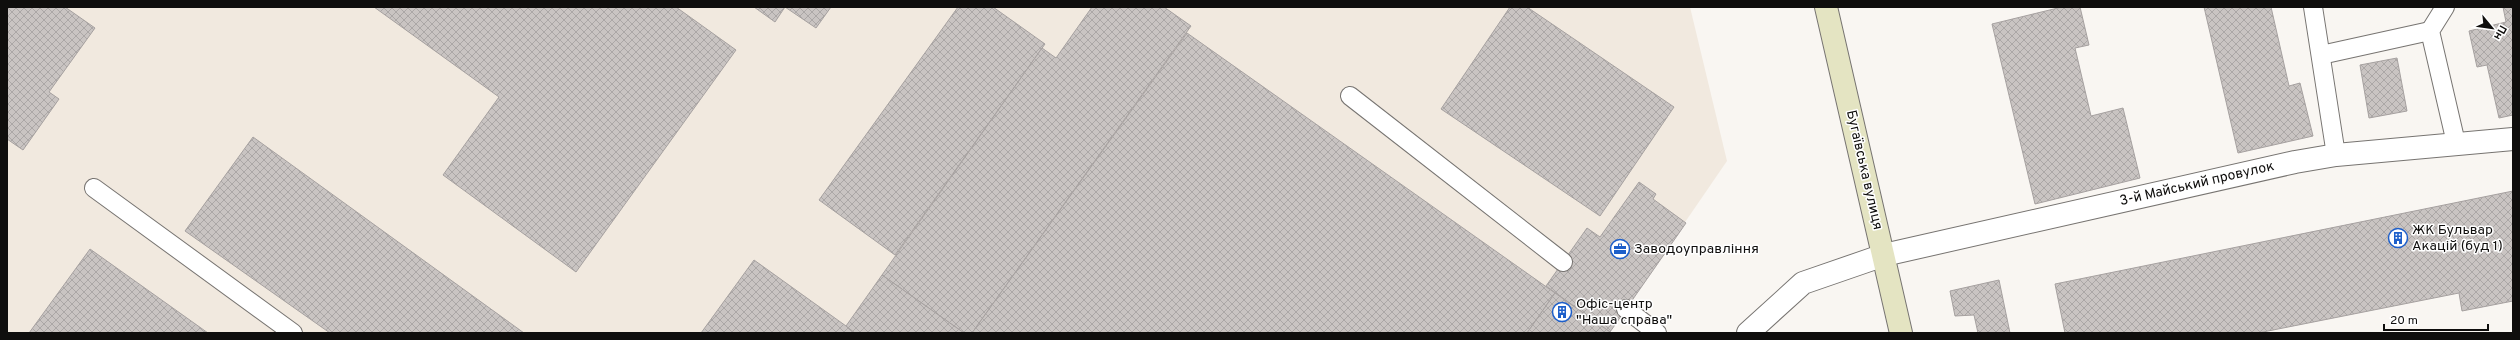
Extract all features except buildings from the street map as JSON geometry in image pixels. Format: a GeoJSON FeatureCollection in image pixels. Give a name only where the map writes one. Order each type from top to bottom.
{"type":"FeatureCollection","features":[{"type":"Feature","properties":{"kind":"main road","name":"Бугаївська вулиця"},"geometry":{"type":"LineString","coordinates":[[1826,7],[1901,333]]}},
{"type":"Feature","properties":{"kind":"street","name":"3-й Майський провулок"},"geometry":{"type":"LineString","coordinates":[[1748,333],[1803,283],[1884,255],[2336,155],[2513,139]]}},
{"type":"Feature","properties":{"kind":"lane"},"geometry":{"type":"LineString","coordinates":[[2313,7],[2336,155]]}},
{"type":"Feature","properties":{"kind":"lane"},"geometry":{"type":"LineString","coordinates":[[2445,7],[2430,31],[2456,143]]}},
{"type":"Feature","properties":{"kind":"lane"},"geometry":{"type":"LineString","coordinates":[[2321,55],[2430,31]]}},
{"type":"Feature","properties":{"kind":"lane"},"geometry":{"type":"LineString","coordinates":[[1350,96],[1564,262]]}},
{"type":"Feature","properties":{"kind":"lane"},"geometry":{"type":"LineString","coordinates":[[94,188],[294,333]]}},
{"type":"Feature","properties":{"kind":"lane"},"geometry":{"type":"LineString","coordinates":[[1626,309],[1657,333]]}},
{"type":"Feature","properties":{"kind":"shaded area"},"geometry":{"type":"Polygon","coordinates":[[[7,7],[1690,7],[1727,161],[1609,333],[7,333],[7,7]]]}},
{"type":"Feature","properties":{"kind":"place","name":"ЖК Бульвар Акацій (буд 1)"},"geometry":{"type":"Point","coordinates":[2398,238]}},
{"type":"Feature","properties":{"kind":"place","name":"Заводоуправління"},"geometry":{"type":"Point","coordinates":[1620,249]}},
{"type":"Feature","properties":{"kind":"place","name":"Офіс-центр \"Наша справа\""},"geometry":{"type":"Point","coordinates":[1562,312]}}]}
